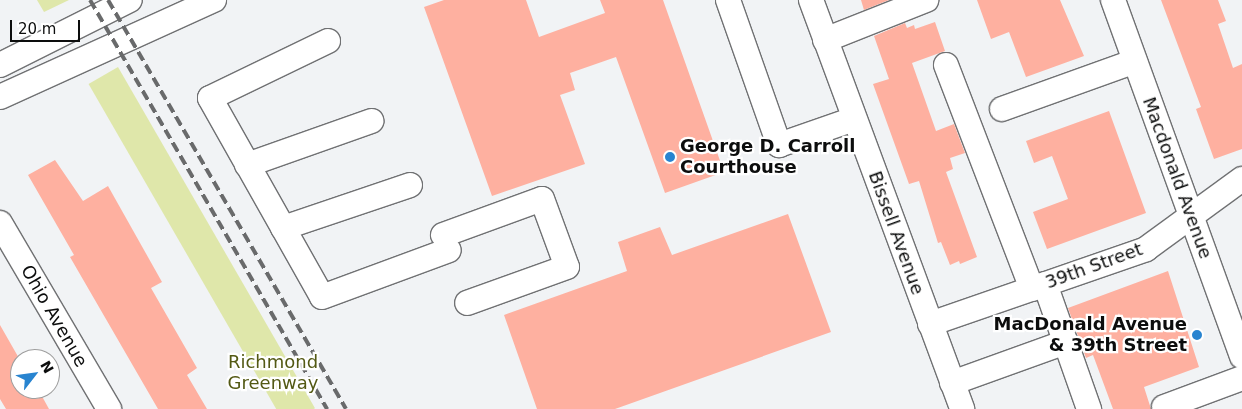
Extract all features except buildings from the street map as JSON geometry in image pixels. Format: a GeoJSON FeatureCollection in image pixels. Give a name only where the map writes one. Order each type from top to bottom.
{"type":"FeatureCollection","features":[{"type":"Feature","properties":{"kind":"street"},"geometry":{"type":"LineString","coordinates":[[0,65],[130,0]]}},
{"type":"Feature","properties":{"kind":"street"},"geometry":{"type":"LineString","coordinates":[[0,97],[214,0]]}},
{"type":"Feature","properties":{"kind":"street"},"geometry":{"type":"LineString","coordinates":[[728,0],[779,145],[854,119]]}},
{"type":"Feature","properties":{"kind":"street","name":"Bissell Avenue"},"geometry":{"type":"LineString","coordinates":[[811,0],[962,409]]}},
{"type":"Feature","properties":{"kind":"street"},"geometry":{"type":"LineString","coordinates":[[825,40],[926,0]]}},
{"type":"Feature","properties":{"kind":"street","name":"Macdonald Avenue"},"geometry":{"type":"LineString","coordinates":[[1113,0],[1242,356]]}},
{"type":"Feature","properties":{"kind":"street"},"geometry":{"type":"LineString","coordinates":[[328,41],[210,98],[322,297],[542,199],[567,267],[467,302]]}},
{"type":"Feature","properties":{"kind":"street"},"geometry":{"type":"LineString","coordinates":[[1002,109],[1135,61]]}},
{"type":"Feature","properties":{"kind":"street"},"geometry":{"type":"LineString","coordinates":[[946,64],[1039,286],[1066,342],[1089,409]]}},
{"type":"Feature","properties":{"kind":"street"},"geometry":{"type":"LineString","coordinates":[[247,165],[371,121]]}},
{"type":"Feature","properties":{"kind":"street","name":"39th Street"},"geometry":{"type":"LineString","coordinates":[[930,324],[1146,249],[1242,179]]}},
{"type":"Feature","properties":{"kind":"street"},"geometry":{"type":"LineString","coordinates":[[283,228],[410,186]]}},
{"type":"Feature","properties":{"kind":"street","name":"Ohio Avenue"},"geometry":{"type":"LineString","coordinates":[[0,223],[109,409]]}},
{"type":"Feature","properties":{"kind":"street"},"geometry":{"type":"LineString","coordinates":[[952,383],[1066,342]]}},
{"type":"Feature","properties":{"kind":"street"},"geometry":{"type":"LineString","coordinates":[[1164,407],[1242,378]]}},
{"type":"Feature","properties":{"kind":"green space"},"geometry":{"type":"Polygon","coordinates":[[[37,0],[69,0],[44,12],[37,0]]]}},
{"type":"Feature","properties":{"kind":"green space","name":"Richmond Greenway"},"geometry":{"type":"Polygon","coordinates":[[[118,67],[315,408],[276,409],[89,84],[118,67]]]}},
{"type":"Feature","properties":{"kind":"railway"},"geometry":{"type":"LineString","coordinates":[[90,0],[327,409]]}},
{"type":"Feature","properties":{"kind":"railway"},"geometry":{"type":"LineString","coordinates":[[108,0],[346,409]]}},
{"type":"Feature","properties":{"kind":"place","name":"George D. Carroll Courthouse"},"geometry":{"type":"Point","coordinates":[670,157]}},
{"type":"Feature","properties":{"kind":"place","name":"MacDonald Avenue & 39th Street"},"geometry":{"type":"Point","coordinates":[1197,335]}}]}
